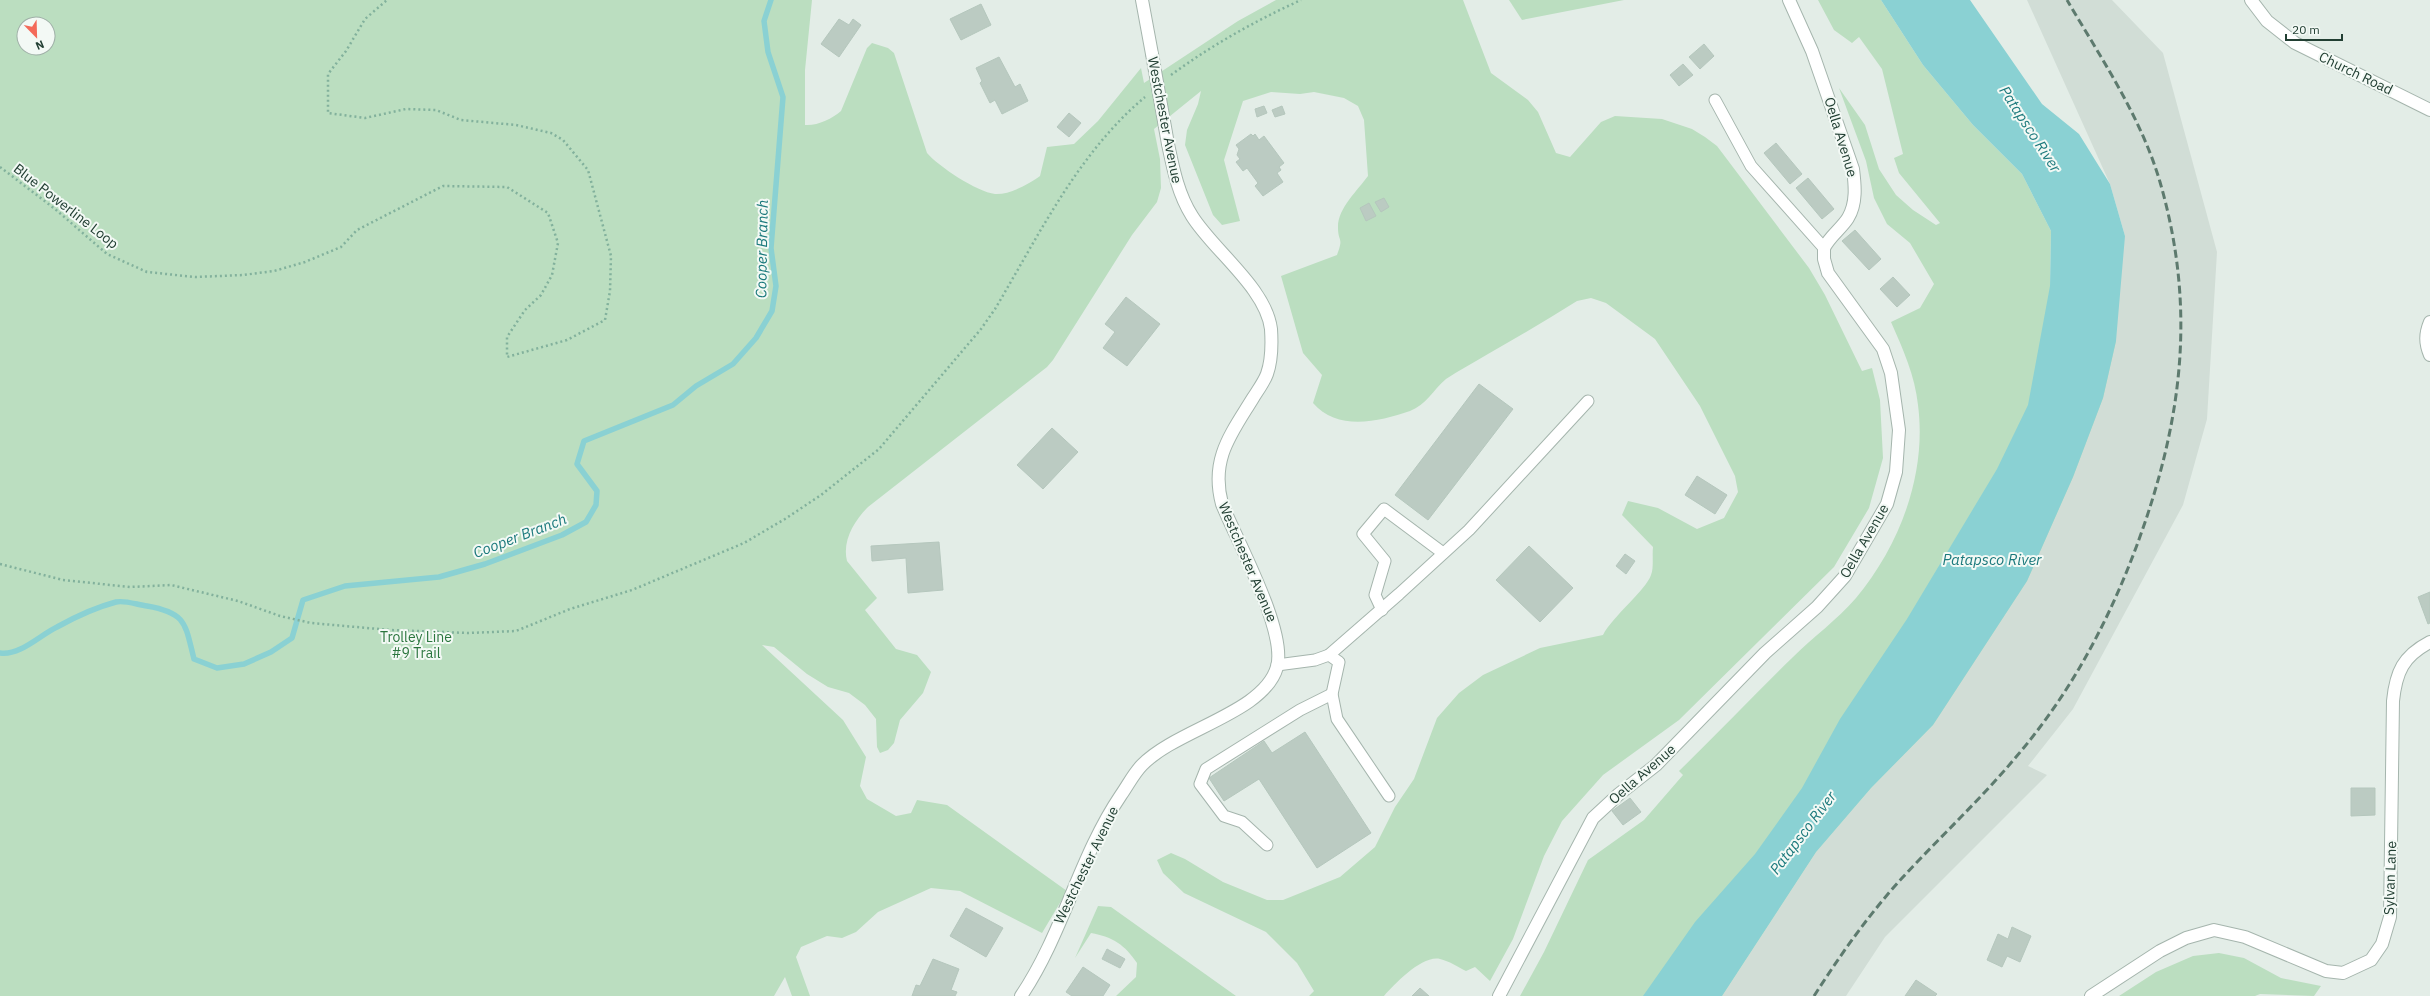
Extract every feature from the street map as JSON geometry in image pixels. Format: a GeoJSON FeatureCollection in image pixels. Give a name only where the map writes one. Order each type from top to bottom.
{"type":"FeatureCollection","features":[{"type":"Feature","properties":{"kind":"street","name":"Westchester Avenue"},"geometry":{"type":"LineString","coordinates":[[1021,996],[1052,935],[1107,815],[1142,766],[1160,749],[1257,696],[1272,680],[1277,665],[1275,628],[1222,504],[1218,490],[1218,473],[1228,438],[1267,375],[1272,350],[1270,327],[1262,305],[1246,281],[1206,235],[1184,203],[1168,144],[1142,0]]}},
{"type":"Feature","properties":{"kind":"street","name":"Oella Avenue"},"geometry":{"type":"LineString","coordinates":[[1499,996],[1593,818],[1619,794],[1656,765],[1766,653],[1817,607],[1845,576],[1887,504],[1896,472],[1899,430],[1891,373],[1883,349],[1828,273],[1824,259],[1824,248],[1848,218],[1856,189],[1853,169],[1822,77],[1789,0]]}},
{"type":"Feature","properties":{"kind":"street","name":"Church Road"},"geometry":{"type":"LineString","coordinates":[[2251,0],[2267,21],[2295,43],[2430,110]]}},
{"type":"Feature","properties":{"kind":"street"},"geometry":{"type":"LineString","coordinates":[[2430,322],[2426,330],[2426,344],[2430,354]]}},
{"type":"Feature","properties":{"kind":"street","name":"Sylvan Lane"},"geometry":{"type":"LineString","coordinates":[[2091,996],[2166,948],[2186,938],[2214,930],[2245,937],[2326,970],[2343,973],[2371,960],[2382,944],[2390,917],[2393,701],[2395,677],[2407,659],[2430,642]]}},
{"type":"Feature","properties":{"kind":"lane"},"geometry":{"type":"LineString","coordinates":[[1714,100],[1751,166],[1824,248]]}},
{"type":"Feature","properties":{"kind":"lane"},"geometry":{"type":"LineString","coordinates":[[1277,665],[1316,660],[1329,655],[1382,610],[1469,530],[1588,401]]}},
{"type":"Feature","properties":{"kind":"lane"},"geometry":{"type":"LineString","coordinates":[[1382,610],[1375,595],[1385,561],[1363,534],[1384,509],[1443,553]]}},
{"type":"Feature","properties":{"kind":"lane"},"geometry":{"type":"LineString","coordinates":[[1329,655],[1340,662],[1332,694],[1337,719],[1389,796]]}},
{"type":"Feature","properties":{"kind":"lane"},"geometry":{"type":"LineString","coordinates":[[1267,845],[1242,822],[1224,816],[1200,784],[1206,769],[1300,710],[1332,694]]}},
{"type":"Feature","properties":{"kind":"path","name":"Blue Powerline Loop"},"geometry":{"type":"LineString","coordinates":[[0,167],[55,209],[107,254],[147,272],[196,277],[243,275],[274,271],[305,262],[341,247],[357,230],[443,186],[507,187],[548,213],[558,242],[552,275],[541,295],[525,310],[507,337],[507,357],[567,340],[604,320],[610,291],[611,256],[588,170],[563,140],[551,133],[516,125],[461,120],[436,110],[406,109],[365,118],[328,113],[328,74],[346,51],[365,19],[387,0]]}},
{"type":"Feature","properties":{"kind":"path"},"geometry":{"type":"LineString","coordinates":[[1167,78],[1193,58],[1253,22],[1301,0]]}},
{"type":"Feature","properties":{"kind":"path"},"geometry":{"type":"LineString","coordinates":[[0,564],[63,580],[130,587],[171,585],[238,601],[280,616],[311,623],[390,630],[468,633],[516,632],[570,609],[632,590],[744,543],[821,495],[879,449],[981,329],[1076,175],[1105,134],[1150,92]]}},
{"type":"Feature","properties":{"kind":"shaded area"},"geometry":{"type":"Polygon","coordinates":[[[2027,0],[2112,0],[2163,53],[2217,252],[2207,419],[2183,505],[2073,709],[2028,766],[2047,775],[1885,937],[1846,996],[1722,996],[1816,852],[1871,788],[1933,725],[1977,654],[2125,236],[2110,184],[2027,0]]]}},
{"type":"Feature","properties":{"kind":"green space","name":"Trolley Line #9 Trail"},"geometry":{"type":"Polygon","coordinates":[[[0,0],[812,0],[805,70],[805,125],[824,121],[841,111],[867,48],[872,43],[888,48],[894,53],[927,153],[940,165],[968,184],[987,192],[1001,194],[1025,185],[1040,176],[1047,147],[1074,144],[1098,121],[1141,68],[1144,83],[1238,21],[1276,0],[1463,0],[1491,73],[1528,100],[1538,112],[1556,153],[1570,157],[1601,122],[1615,116],[1662,119],[1692,129],[1717,146],[1809,268],[1825,295],[1862,371],[1872,368],[1880,400],[1883,458],[1869,508],[1834,567],[1679,720],[1603,775],[1562,821],[1544,856],[1513,939],[1490,981],[1475,967],[1466,971],[1443,960],[1433,959],[1425,961],[1409,972],[1384,996],[1309,996],[1314,991],[1297,963],[1266,932],[1184,893],[1163,873],[1157,860],[1171,853],[1185,859],[1223,882],[1267,900],[1283,900],[1340,877],[1375,847],[1395,807],[1414,779],[1437,718],[1459,693],[1483,675],[1540,648],[1603,635],[1614,620],[1643,588],[1652,572],[1653,547],[1622,515],[1628,501],[1658,508],[1697,529],[1724,518],[1738,492],[1735,476],[1700,406],[1655,339],[1606,303],[1591,298],[1577,301],[1446,379],[1421,405],[1410,411],[1372,421],[1358,422],[1334,418],[1323,412],[1313,403],[1322,375],[1303,353],[1281,276],[1337,255],[1340,242],[1338,228],[1341,214],[1344,207],[1368,176],[1364,120],[1358,106],[1344,98],[1314,92],[1300,94],[1271,92],[1243,101],[1224,160],[1240,221],[1222,225],[1213,215],[1185,145],[1187,130],[1198,104],[1201,91],[1154,129],[1160,159],[1161,188],[1157,202],[1132,235],[1053,360],[1047,367],[868,507],[850,532],[846,546],[847,561],[877,598],[865,610],[896,649],[917,655],[931,672],[923,693],[900,720],[894,743],[888,750],[880,753],[877,747],[876,719],[865,705],[849,693],[828,687],[807,674],[774,647],[762,645],[843,720],[866,757],[860,786],[867,799],[896,816],[911,813],[917,800],[947,805],[1067,891],[1042,933],[960,891],[931,888],[878,912],[856,932],[842,938],[827,936],[801,947],[796,957],[810,996],[792,996],[785,977],[774,996],[0,996],[0,0]]]}},
{"type":"Feature","properties":{"kind":"green space"},"geometry":{"type":"Polygon","coordinates":[[[1509,0],[1624,0],[1522,20],[1509,0]]]}},
{"type":"Feature","properties":{"kind":"green space"},"geometry":{"type":"Polygon","coordinates":[[[1818,0],[1881,0],[1923,65],[1973,125],[2022,174],[2051,231],[2050,286],[2116,341],[2103,398],[2073,477],[2027,581],[1933,725],[1871,788],[1816,852],[1722,996],[1520,996],[1544,952],[1588,860],[1644,820],[1683,775],[1679,771],[1792,658],[1841,614],[1856,598],[1886,555],[1907,508],[1914,482],[1918,457],[1920,431],[1918,405],[1911,373],[1891,322],[1920,308],[1934,284],[1910,243],[1887,224],[1874,198],[1866,161],[1839,88],[1865,125],[1879,169],[1896,195],[1913,210],[1936,225],[1940,223],[1899,173],[1894,158],[1903,154],[1882,69],[1859,37],[1852,43],[1834,30],[1818,0]]]}},
{"type":"Feature","properties":{"kind":"green space"},"geometry":{"type":"Polygon","coordinates":[[[1098,906],[1111,907],[1236,996],[1116,996],[1136,977],[1137,963],[1128,951],[1118,943],[1106,937],[1091,933],[1075,958],[1098,906]]]}},
{"type":"Feature","properties":{"kind":"green space"},"geometry":{"type":"Polygon","coordinates":[[[2219,953],[2244,958],[2281,978],[2321,986],[2314,996],[2260,994],[2255,996],[2119,996],[2156,972],[2193,956],[2219,953]]]}},
{"type":"Feature","properties":{"kind":"water","name":"Patapsco River"},"geometry":{"type":"Polygon","coordinates":[[[1881,0],[1970,0],[2042,104],[2079,134],[2110,184],[2125,236],[2116,341],[2103,398],[2073,477],[2027,581],[1933,725],[1871,788],[1816,852],[1722,996],[1643,996],[1695,922],[1755,854],[1802,788],[1840,719],[1907,619],[1997,469],[2028,405],[2050,286],[2051,231],[2022,174],[1973,125],[1923,65],[1881,0]]]}},
{"type":"Feature","properties":{"kind":"building"},"geometry":{"type":"Polygon","coordinates":[[[981,4],[991,25],[961,40],[950,19],[981,4]]]}},
{"type":"Feature","properties":{"kind":"building"},"geometry":{"type":"Polygon","coordinates":[[[839,19],[849,25],[853,19],[861,25],[839,57],[821,44],[839,19]]]}},
{"type":"Feature","properties":{"kind":"building"},"geometry":{"type":"Polygon","coordinates":[[[1704,44],[1714,56],[1700,69],[1689,57],[1704,44]]]}},
{"type":"Feature","properties":{"kind":"building"},"geometry":{"type":"Polygon","coordinates":[[[999,57],[1015,87],[1020,84],[1028,101],[1002,114],[995,100],[990,103],[980,83],[982,81],[976,68],[999,57]]]}},
{"type":"Feature","properties":{"kind":"building"},"geometry":{"type":"Polygon","coordinates":[[[1683,64],[1693,75],[1679,86],[1670,75],[1683,64]]]}},
{"type":"Feature","properties":{"kind":"building"},"geometry":{"type":"Polygon","coordinates":[[[1264,106],[1267,113],[1257,117],[1255,109],[1264,106]]]}},
{"type":"Feature","properties":{"kind":"building"},"geometry":{"type":"Polygon","coordinates":[[[1282,106],[1285,114],[1275,117],[1272,110],[1282,106]]]}},
{"type":"Feature","properties":{"kind":"building"},"geometry":{"type":"Polygon","coordinates":[[[1069,113],[1081,123],[1069,137],[1057,127],[1069,113]]]}},
{"type":"Feature","properties":{"kind":"building"},"geometry":{"type":"Polygon","coordinates":[[[1251,134],[1253,136],[1255,134],[1259,140],[1264,136],[1284,163],[1279,167],[1281,170],[1277,173],[1283,182],[1263,196],[1255,186],[1258,183],[1247,168],[1243,171],[1236,162],[1240,159],[1237,155],[1239,149],[1236,145],[1251,134]]]}},
{"type":"Feature","properties":{"kind":"building"},"geometry":{"type":"Polygon","coordinates":[[[1776,143],[1802,174],[1790,184],[1764,153],[1776,143]]]}},
{"type":"Feature","properties":{"kind":"building"},"geometry":{"type":"Polygon","coordinates":[[[1808,178],[1834,209],[1822,219],[1796,188],[1808,178]]]}},
{"type":"Feature","properties":{"kind":"building"},"geometry":{"type":"Polygon","coordinates":[[[1384,198],[1389,207],[1381,212],[1375,202],[1384,198]]]}},
{"type":"Feature","properties":{"kind":"building"},"geometry":{"type":"Polygon","coordinates":[[[1369,203],[1376,216],[1366,221],[1360,208],[1369,203]]]}},
{"type":"Feature","properties":{"kind":"building"},"geometry":{"type":"Polygon","coordinates":[[[1855,230],[1881,259],[1869,270],[1842,241],[1855,230]]]}},
{"type":"Feature","properties":{"kind":"building"},"geometry":{"type":"Polygon","coordinates":[[[1893,277],[1910,295],[1897,307],[1880,289],[1893,277]]]}},
{"type":"Feature","properties":{"kind":"building"},"geometry":{"type":"Polygon","coordinates":[[[1126,297],[1160,324],[1127,366],[1103,348],[1115,332],[1105,324],[1126,297]]]}},
{"type":"Feature","properties":{"kind":"building"},"geometry":{"type":"Polygon","coordinates":[[[1479,384],[1513,409],[1428,520],[1395,495],[1479,384]]]}},
{"type":"Feature","properties":{"kind":"building"},"geometry":{"type":"Polygon","coordinates":[[[1052,428],[1078,452],[1043,489],[1017,465],[1052,428]]]}},
{"type":"Feature","properties":{"kind":"building"},"geometry":{"type":"Polygon","coordinates":[[[1697,476],[1727,495],[1715,514],[1685,495],[1697,476]]]}},
{"type":"Feature","properties":{"kind":"building"},"geometry":{"type":"Polygon","coordinates":[[[939,542],[943,590],[908,593],[906,558],[872,561],[871,546],[939,542]]]}},
{"type":"Feature","properties":{"kind":"building"},"geometry":{"type":"Polygon","coordinates":[[[1529,546],[1573,588],[1540,622],[1496,580],[1529,546]]]}},
{"type":"Feature","properties":{"kind":"building"},"geometry":{"type":"Polygon","coordinates":[[[1625,554],[1635,561],[1626,574],[1616,566],[1625,554]]]}},
{"type":"Feature","properties":{"kind":"building"},"geometry":{"type":"Polygon","coordinates":[[[2430,592],[2430,623],[2428,624],[2418,597],[2430,592]]]}},
{"type":"Feature","properties":{"kind":"building"},"geometry":{"type":"Polygon","coordinates":[[[1305,732],[1371,833],[1317,868],[1259,779],[1224,801],[1209,778],[1264,741],[1272,753],[1305,732]]]}},
{"type":"Feature","properties":{"kind":"building"},"geometry":{"type":"Polygon","coordinates":[[[2351,788],[2375,788],[2375,815],[2351,816],[2351,788]]]}},
{"type":"Feature","properties":{"kind":"building"},"geometry":{"type":"Polygon","coordinates":[[[1630,798],[1641,812],[1623,825],[1612,811],[1630,798]]]}},
{"type":"Feature","properties":{"kind":"building"},"geometry":{"type":"Polygon","coordinates":[[[966,908],[1003,928],[986,957],[950,936],[966,908]]]}},
{"type":"Feature","properties":{"kind":"building"},"geometry":{"type":"Polygon","coordinates":[[[2012,927],[2031,936],[2020,962],[2007,956],[2002,967],[1987,960],[1998,934],[2008,939],[2012,927]]]}},
{"type":"Feature","properties":{"kind":"building"},"geometry":{"type":"Polygon","coordinates":[[[1107,949],[1125,959],[1120,968],[1102,959],[1107,949]]]}},
{"type":"Feature","properties":{"kind":"building"},"geometry":{"type":"Polygon","coordinates":[[[933,959],[959,969],[951,990],[957,992],[955,996],[912,996],[916,985],[920,986],[933,959]]]}},
{"type":"Feature","properties":{"kind":"building"},"geometry":{"type":"Polygon","coordinates":[[[1083,967],[1110,985],[1103,996],[1072,996],[1066,992],[1083,967]]]}},
{"type":"Feature","properties":{"kind":"building"},"geometry":{"type":"Polygon","coordinates":[[[1916,980],[1937,994],[1935,996],[1905,996],[1916,980]]]}},
{"type":"Feature","properties":{"kind":"building"},"geometry":{"type":"Polygon","coordinates":[[[1420,988],[1429,996],[1412,996],[1420,988]]]}},
{"type":"Feature","properties":{"kind":"waterway","name":"Cooper Branch"},"geometry":{"type":"LineString","coordinates":[[0,653],[7,653],[22,648],[50,631],[94,609],[116,602],[123,602],[160,609],[170,612],[177,617],[186,629],[194,659],[217,668],[244,664],[271,652],[292,638],[303,600],[345,586],[439,577],[485,564],[562,535],[586,522],[596,505],[597,491],[577,464],[584,441],[673,405],[696,386],[733,364],[756,338],[772,311],[776,286],[771,248],[783,97],[768,52],[764,21],[771,0]]}},
{"type":"Feature","properties":{"kind":"railway"},"geometry":{"type":"LineString","coordinates":[[1814,996],[1845,950],[1879,905],[1903,877],[2003,773],[2036,733],[2054,708],[2086,657],[2126,574],[2152,499],[2165,454],[2174,410],[2179,365],[2181,321],[2178,275],[2171,229],[2160,182],[2142,134],[2119,88],[2067,0]]}}]}
